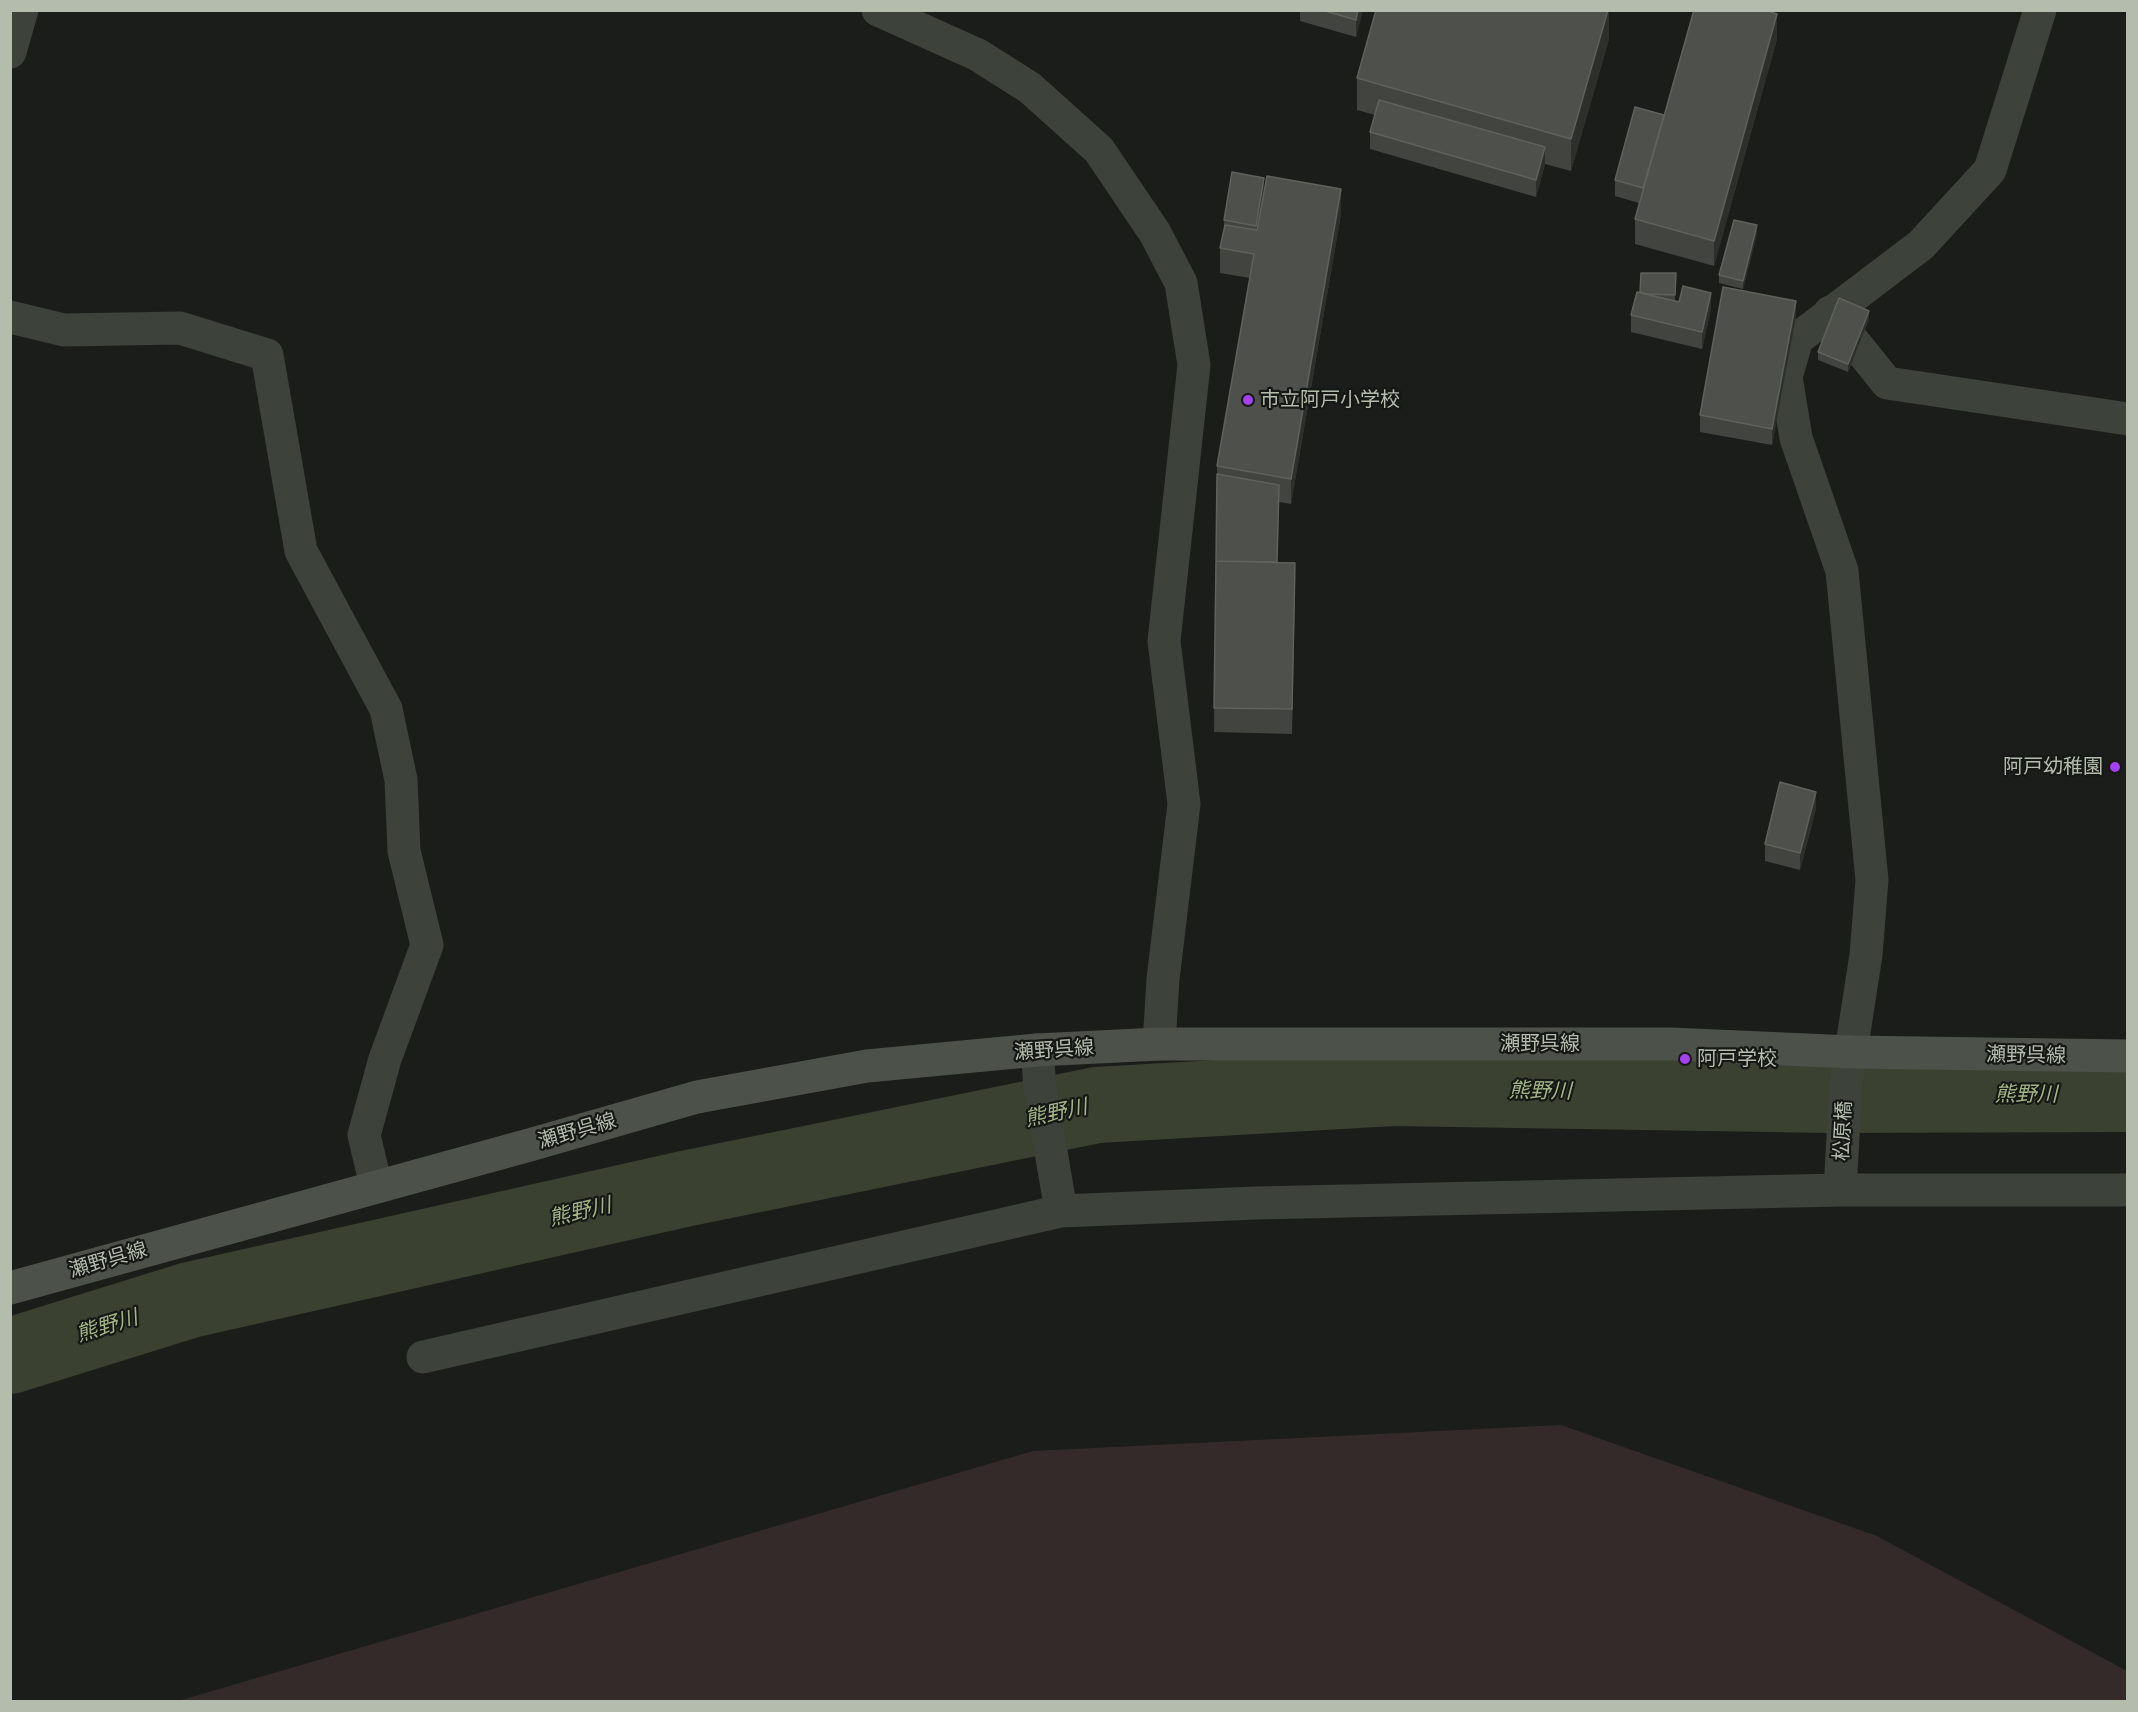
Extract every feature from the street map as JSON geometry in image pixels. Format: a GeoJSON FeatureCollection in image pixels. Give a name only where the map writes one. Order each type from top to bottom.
{"type":"FeatureCollection","features":[{"type":"Feature","properties":{"kind":"main road","name":"瀬野呉線"},"geometry":{"type":"LineString","coordinates":[[10,1288],[697,1097],[867,1066],[1037,1050],[1159,1044],[1671,1044],[1849,1067],[2127,1056]]}},
{"type":"Feature","properties":{"kind":"street"},"geometry":{"type":"LineString","coordinates":[[10,52],[22,10]]}},
{"type":"Feature","properties":{"kind":"street"},"geometry":{"type":"LineString","coordinates":[[878,10],[978,56],[1030,88],[1099,150],[1155,233],[1181,282],[1194,365],[1164,641],[1184,804],[1163,979],[1159,1044]]}},
{"type":"Feature","properties":{"kind":"street","name":"松原橋"},"geometry":{"type":"LineString","coordinates":[[1840,1185],[1849,1067],[1866,955],[1872,880],[1842,572],[1796,438],[1786,376],[1797,339],[1921,244],[1990,170],[2040,10]]}},
{"type":"Feature","properties":{"kind":"street"},"geometry":{"type":"LineString","coordinates":[[1830,312],[1887,383],[2127,419]]}},
{"type":"Feature","properties":{"kind":"street"},"geometry":{"type":"LineString","coordinates":[[10,317],[64,330],[180,328],[267,355],[301,551],[386,709],[401,780],[404,851],[427,945],[386,1059],[364,1135],[376,1186]]}},
{"type":"Feature","properties":{"kind":"street"},"geometry":{"type":"LineString","coordinates":[[1037,1050],[1040,1087],[1059,1205]]}},
{"type":"Feature","properties":{"kind":"street"},"geometry":{"type":"LineString","coordinates":[[423,1357],[1059,1205],[1256,1203],[1840,1185],[2127,1190]]}},
{"type":"Feature","properties":{"kind":"shaded area"},"geometry":{"type":"Polygon","coordinates":[[[1561,1425],[1877,1536],[2127,1671],[2127,1701],[178,1701],[1033,1451],[1561,1425]]]}},
{"type":"Feature","properties":{"kind":"building"},"geometry":{"type":"Polygon","coordinates":[[[1322,10],[1358,10],[1356,20],[1322,10]]]}},
{"type":"Feature","properties":{"kind":"building"},"geometry":{"type":"Polygon","coordinates":[[[1376,10],[1608,10],[1571,139],[1357,78],[1376,10]]]}},
{"type":"Feature","properties":{"kind":"building"},"geometry":{"type":"Polygon","coordinates":[[[1694,10],[1765,10],[1777,14],[1714,241],[1635,219],[1694,10]]]}},
{"type":"Feature","properties":{"kind":"building"},"geometry":{"type":"Polygon","coordinates":[[[1379,100],[1545,147],[1536,180],[1370,132],[1379,100]]]}},
{"type":"Feature","properties":{"kind":"building"},"geometry":{"type":"Polygon","coordinates":[[[1635,107],[1664,115],[1643,188],[1615,180],[1635,107]]]}},
{"type":"Feature","properties":{"kind":"building"},"geometry":{"type":"Polygon","coordinates":[[[1232,172],[1264,178],[1256,226],[1224,220],[1232,172]]]}},
{"type":"Feature","properties":{"kind":"building"},"geometry":{"type":"Polygon","coordinates":[[[1267,176],[1341,189],[1291,479],[1217,466],[1254,254],[1220,248],[1225,225],[1257,230],[1267,176]]]}},
{"type":"Feature","properties":{"kind":"building"},"geometry":{"type":"Polygon","coordinates":[[[1734,220],[1757,225],[1743,281],[1719,275],[1734,220]]]}},
{"type":"Feature","properties":{"kind":"building"},"geometry":{"type":"Polygon","coordinates":[[[1641,273],[1676,273],[1675,295],[1640,292],[1641,273]]]}},
{"type":"Feature","properties":{"kind":"building"},"geometry":{"type":"Polygon","coordinates":[[[1683,286],[1711,293],[1702,332],[1631,315],[1637,292],[1679,302],[1683,286]]]}},
{"type":"Feature","properties":{"kind":"building"},"geometry":{"type":"Polygon","coordinates":[[[1723,287],[1796,301],[1772,429],[1700,415],[1723,287]]]}},
{"type":"Feature","properties":{"kind":"building"},"geometry":{"type":"Polygon","coordinates":[[[1839,298],[1869,311],[1848,364],[1818,352],[1839,298]]]}},
{"type":"Feature","properties":{"kind":"building"},"geometry":{"type":"Polygon","coordinates":[[[1217,474],[1279,485],[1277,562],[1216,561],[1217,474]]]}},
{"type":"Feature","properties":{"kind":"building"},"geometry":{"type":"Polygon","coordinates":[[[1216,561],[1295,563],[1292,709],[1214,708],[1216,561]]]}},
{"type":"Feature","properties":{"kind":"building"},"geometry":{"type":"Polygon","coordinates":[[[1780,782],[1816,792],[1800,853],[1765,844],[1780,782]]]}},
{"type":"Feature","properties":{"kind":"waterway","name":"熊野川"},"geometry":{"type":"LineString","coordinates":[[10,1356],[190,1300],[684,1189],[1097,1105],[1392,1088],[1832,1095],[2128,1094]]}},
{"type":"Feature","properties":{"kind":"place","name":"市立阿戸小学校"},"geometry":{"type":"Point","coordinates":[1248,400]}},
{"type":"Feature","properties":{"kind":"place","name":"阿戸幼稚園"},"geometry":{"type":"Point","coordinates":[2115,767]}},
{"type":"Feature","properties":{"kind":"place","name":"阿戸学校"},"geometry":{"type":"Point","coordinates":[1685,1059]}}]}
